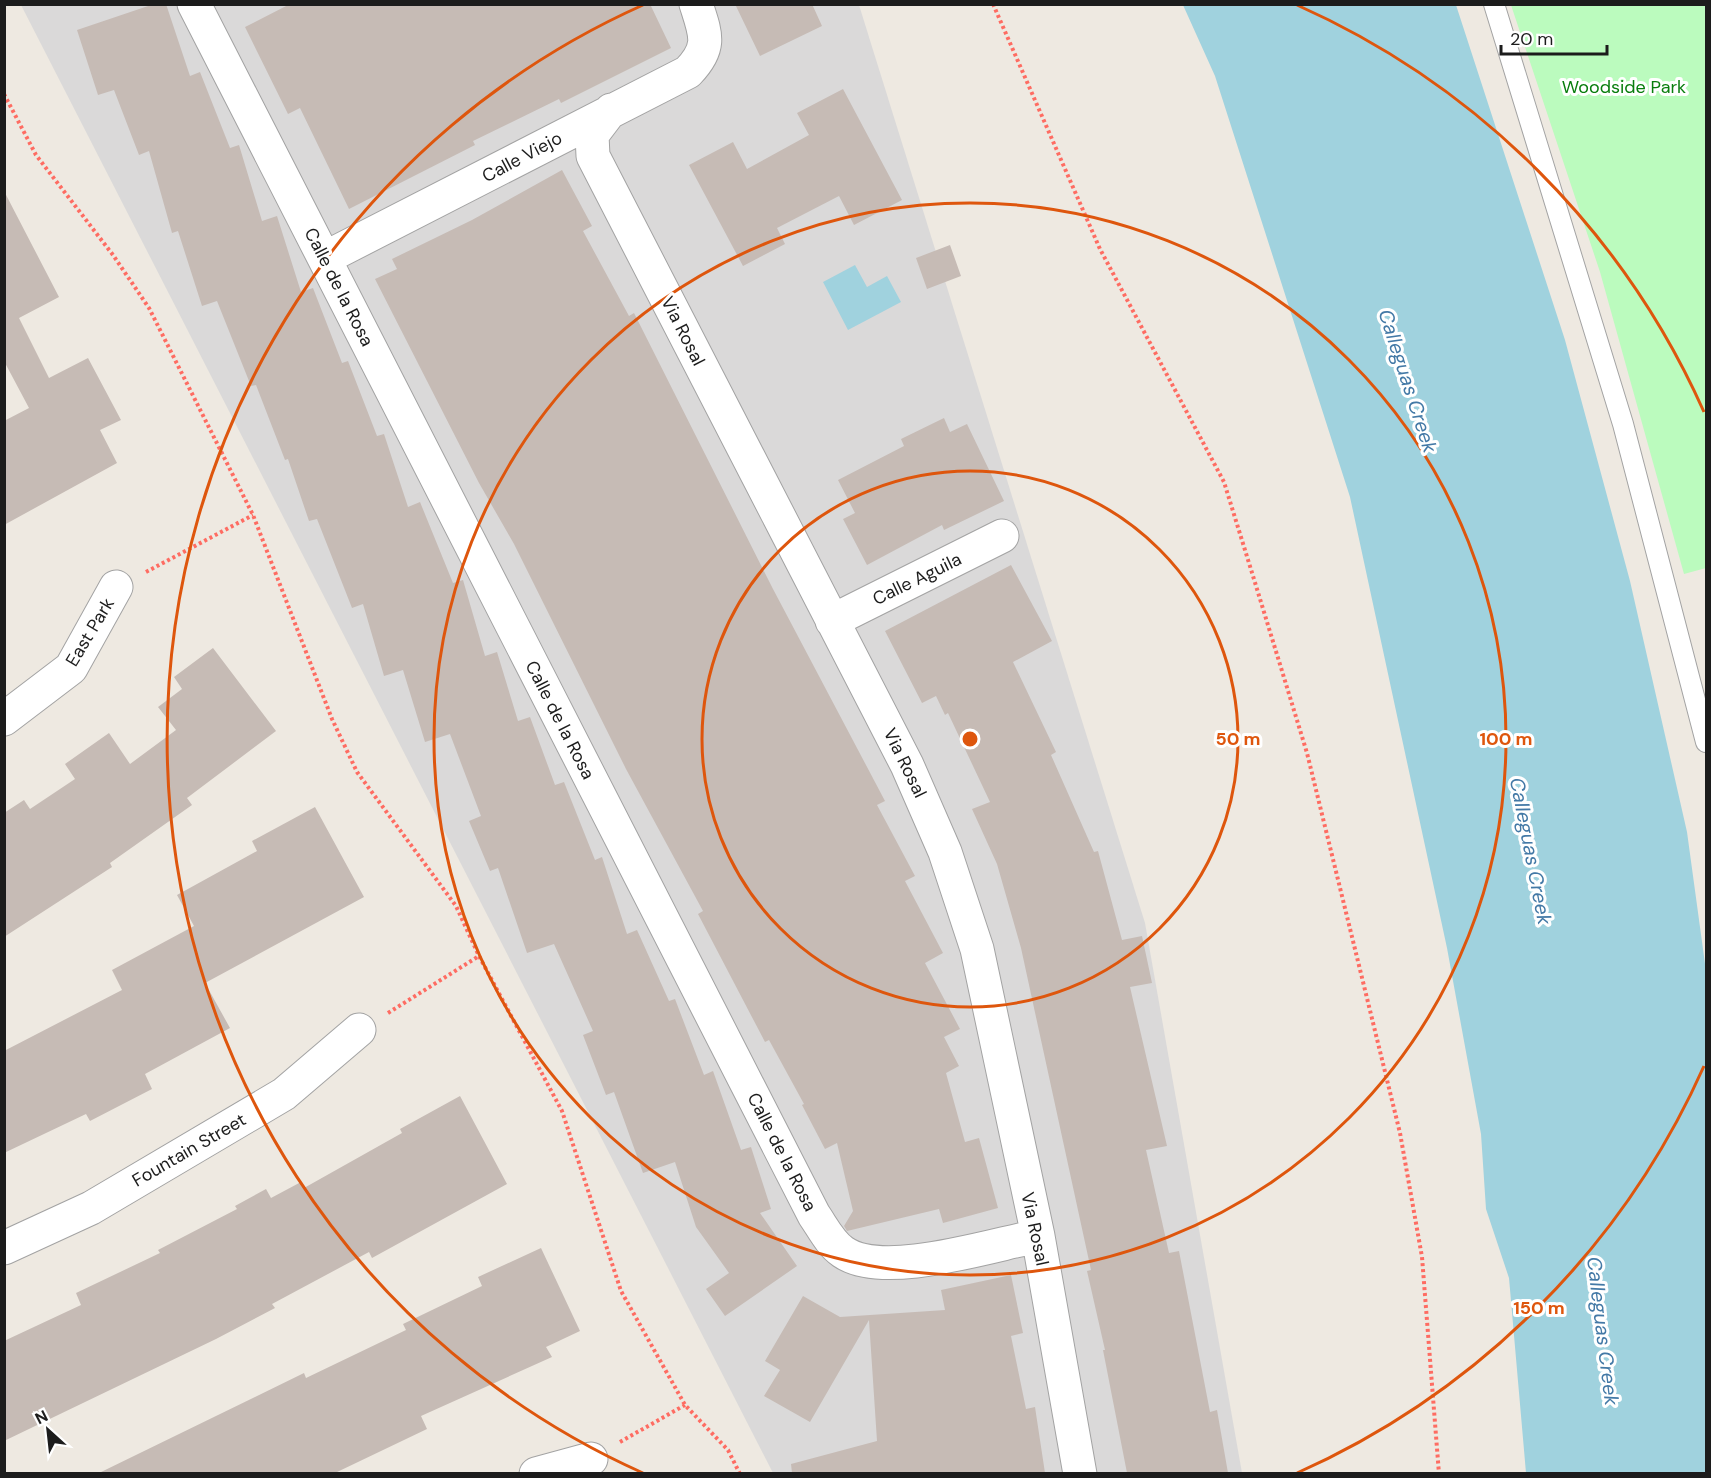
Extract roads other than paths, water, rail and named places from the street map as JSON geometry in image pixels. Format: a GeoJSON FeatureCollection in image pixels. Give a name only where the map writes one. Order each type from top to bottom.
{"type":"FeatureCollection","features":[{"type":"Feature","properties":{"kind":"street","name":"Calle Viejo"},"geometry":{"type":"LineString","coordinates":[[325,258],[688,72],[701,59],[706,43],[696,4]]}},
{"type":"Feature","properties":{"kind":"street","name":"Calle de la Rosa"},"geometry":{"type":"LineString","coordinates":[[202,7],[325,258],[814,1215],[831,1242],[844,1253],[880,1264],[909,1263],[1038,1236]]}},
{"type":"Feature","properties":{"kind":"street","name":"Via Rosal"},"geometry":{"type":"LineString","coordinates":[[611,110],[592,135],[593,156],[907,765],[945,852],[962,901],[977,949],[1038,1236],[1080,1473]]}},
{"type":"Feature","properties":{"kind":"street","name":"Calle Aguila"},"geometry":{"type":"LineString","coordinates":[[832,621],[1002,536]]}},
{"type":"Feature","properties":{"kind":"street","name":"East Park"},"geometry":{"type":"LineString","coordinates":[[4,719],[71,668],[116,587]]}},
{"type":"Feature","properties":{"kind":"street","name":"Fountain Street"},"geometry":{"type":"LineString","coordinates":[[4,1248],[91,1208],[284,1094],[360,1030]]}},
{"type":"Feature","properties":{"kind":"street"},"geometry":{"type":"LineString","coordinates":[[536,1473],[591,1459]]}},
{"type":"Feature","properties":{"kind":"lane"},"geometry":{"type":"LineString","coordinates":[[1494,4],[1623,424],[1707,742]]}},
{"type":"Feature","properties":{"kind":"water","name":"Calleguas Creek"},"geometry":{"type":"Polygon","coordinates":[[[1183,5],[1456,5],[1565,340],[1630,581],[1687,832],[1706,971],[1706,1473],[1526,1473],[1509,1278],[1486,1209],[1481,1134],[1447,948],[1350,497],[1215,76],[1183,5]]]}},
{"type":"Feature","properties":{"kind":"water"},"geometry":{"type":"Polygon","coordinates":[[[855,265],[867,287],[887,276],[901,302],[848,330],[823,282],[855,265]]]}},
{"type":"Feature","properties":{"kind":"park label","name":"Woodside Park"},"geometry":{"type":"Point","coordinates":[1624,87]}}]}
